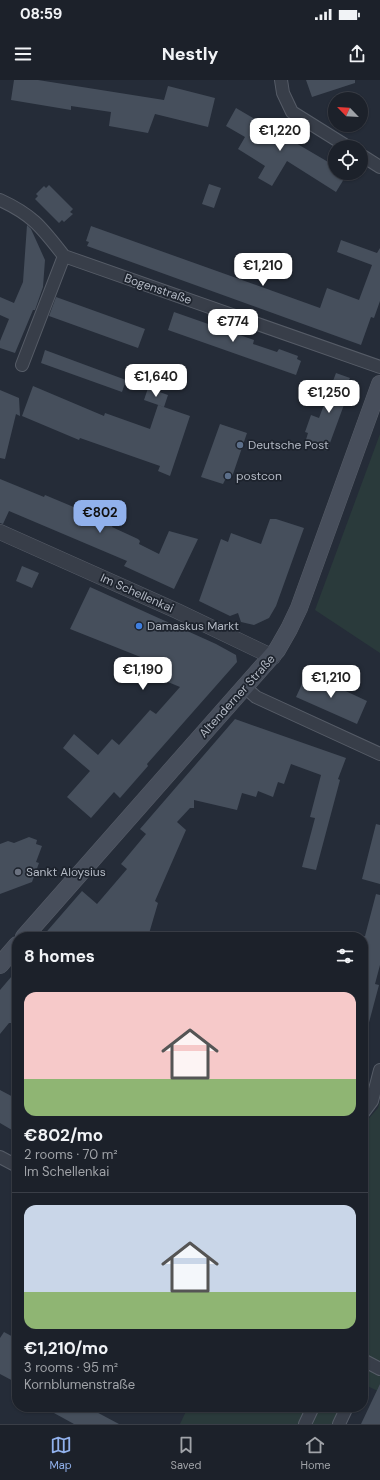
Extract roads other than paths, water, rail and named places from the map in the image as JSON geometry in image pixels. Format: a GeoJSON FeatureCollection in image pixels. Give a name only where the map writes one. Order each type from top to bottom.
{"type":"FeatureCollection","features":[{"type":"Feature","properties":{"kind":"main road","name":"Altenderner Straße"},"geometry":{"type":"LineString","coordinates":[[28,932],[170,770],[273,657],[299,608],[380,384]]}},
{"type":"Feature","properties":{"kind":"main road"},"geometry":{"type":"LineString","coordinates":[[0,965],[12,951]]}},
{"type":"Feature","properties":{"kind":"street"},"geometry":{"type":"LineString","coordinates":[[281,80],[283,93],[292,112],[337,140]]}},
{"type":"Feature","properties":{"kind":"street"},"geometry":{"type":"LineString","coordinates":[[368,159],[380,167]]}},
{"type":"Feature","properties":{"kind":"street"},"geometry":{"type":"LineString","coordinates":[[0,200],[19,208],[38,224],[64,256],[22,364]]}},
{"type":"Feature","properties":{"kind":"street","name":"Bogenstraße"},"geometry":{"type":"LineString","coordinates":[[64,256],[380,367]]}},
{"type":"Feature","properties":{"kind":"street","name":"Im Schellenkai"},"geometry":{"type":"LineString","coordinates":[[0,532],[177,611],[273,657]]}},
{"type":"Feature","properties":{"kind":"street"},"geometry":{"type":"LineString","coordinates":[[246,688],[256,697],[380,754]]}},
{"type":"Feature","properties":{"kind":"street"},"geometry":{"type":"LineString","coordinates":[[368,1106],[372,1101],[380,1070]]}},
{"type":"Feature","properties":{"kind":"street"},"geometry":{"type":"LineString","coordinates":[[0,1157],[12,1163]]}},
{"type":"Feature","properties":{"kind":"street"},"geometry":{"type":"LineString","coordinates":[[368,1366],[380,1370]]}},
{"type":"Feature","properties":{"kind":"street"},"geometry":{"type":"LineString","coordinates":[[305,1424],[311,1412]]}},
{"type":"Feature","properties":{"kind":"street"},"geometry":{"type":"LineString","coordinates":[[339,1424],[345,1412]]}},
{"type":"Feature","properties":{"kind":"place","name":"Deutsche Post"},"geometry":{"type":"Point","coordinates":[240,445]}},
{"type":"Feature","properties":{"kind":"place","name":"postcon"},"geometry":{"type":"Point","coordinates":[228,476]}},
{"type":"Feature","properties":{"kind":"place","name":"Damaskus Markt"},"geometry":{"type":"Point","coordinates":[139,626]}},
{"type":"Feature","properties":{"kind":"place","name":"Sankt Aloysius"},"geometry":{"type":"Point","coordinates":[18,872]}}]}
